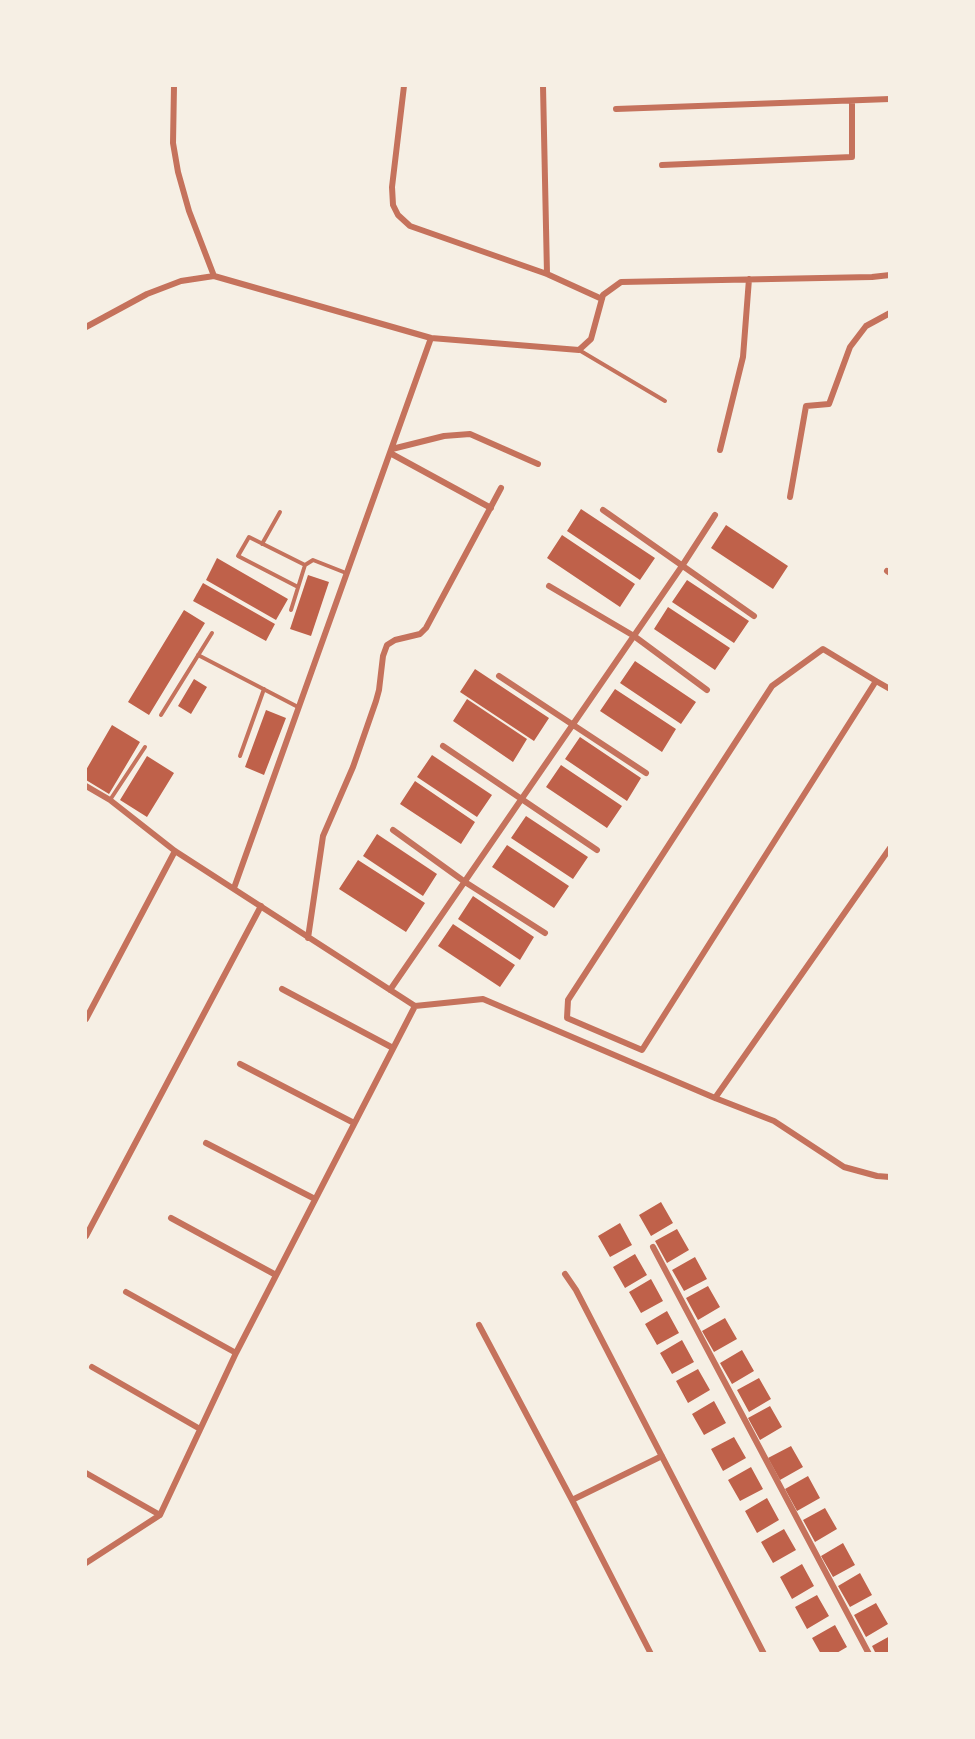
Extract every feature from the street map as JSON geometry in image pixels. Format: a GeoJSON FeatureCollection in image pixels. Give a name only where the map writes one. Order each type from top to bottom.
{"type":"FeatureCollection","features":[{"type":"Feature","properties":{"kind":"street"},"geometry":{"type":"LineString","coordinates":[[174,86],[173,143],[178,172],[189,211],[214,276]]}},
{"type":"Feature","properties":{"kind":"street"},"geometry":{"type":"LineString","coordinates":[[404,86],[392,187],[393,205],[398,215],[410,226],[547,274],[602,299]]}},
{"type":"Feature","properties":{"kind":"street"},"geometry":{"type":"LineString","coordinates":[[543,86],[547,274]]}},
{"type":"Feature","properties":{"kind":"street"},"geometry":{"type":"LineString","coordinates":[[616,109],[890,99]]}},
{"type":"Feature","properties":{"kind":"street"},"geometry":{"type":"LineString","coordinates":[[662,165],[852,157],[852,100]]}},
{"type":"Feature","properties":{"kind":"street"},"geometry":{"type":"LineString","coordinates":[[86,327],[147,294],[181,281],[214,276],[431,338],[579,351],[591,339],[603,296],[621,282],[890,275]]}},
{"type":"Feature","properties":{"kind":"street"},"geometry":{"type":"LineString","coordinates":[[720,450],[743,357],[750,279]]}},
{"type":"Feature","properties":{"kind":"street"},"geometry":{"type":"LineString","coordinates":[[790,497],[806,406],[829,404],[850,346],[866,326],[890,313]]}},
{"type":"Feature","properties":{"kind":"street"},"geometry":{"type":"LineString","coordinates":[[234,888],[431,338]]}},
{"type":"Feature","properties":{"kind":"street"},"geometry":{"type":"LineString","coordinates":[[391,451],[444,436],[470,434],[538,464]]}},
{"type":"Feature","properties":{"kind":"street"},"geometry":{"type":"LineString","coordinates":[[391,451],[491,508]]}},
{"type":"Feature","properties":{"kind":"street"},"geometry":{"type":"LineString","coordinates":[[309,938],[323,836],[353,767],[376,701],[383,656],[387,645],[394,640],[420,634],[426,628],[501,488]]}},
{"type":"Feature","properties":{"kind":"street"},"geometry":{"type":"LineString","coordinates":[[603,510],[754,616]]}},
{"type":"Feature","properties":{"kind":"street"},"geometry":{"type":"LineString","coordinates":[[390,990],[715,515]]}},
{"type":"Feature","properties":{"kind":"street"},"geometry":{"type":"LineString","coordinates":[[549,586],[634,636],[707,690]]}},
{"type":"Feature","properties":{"kind":"street"},"geometry":{"type":"LineString","coordinates":[[876,681],[642,1050],[567,1018],[568,1000],[772,686],[823,648],[890,689]]}},
{"type":"Feature","properties":{"kind":"street"},"geometry":{"type":"LineString","coordinates":[[499,676],[646,773]]}},
{"type":"Feature","properties":{"kind":"street"},"geometry":{"type":"LineString","coordinates":[[443,746],[597,850]]}},
{"type":"Feature","properties":{"kind":"street"},"geometry":{"type":"LineString","coordinates":[[86,786],[110,800],[175,851],[415,1006],[483,999],[774,1121],[844,1167],[890,1177]]}},
{"type":"Feature","properties":{"kind":"street"},"geometry":{"type":"LineString","coordinates":[[393,830],[465,882],[545,933]]}},
{"type":"Feature","properties":{"kind":"street"},"geometry":{"type":"LineString","coordinates":[[715,1098],[890,848]]}},
{"type":"Feature","properties":{"kind":"street"},"geometry":{"type":"LineString","coordinates":[[86,1019],[175,851]]}},
{"type":"Feature","properties":{"kind":"street"},"geometry":{"type":"LineString","coordinates":[[86,1236],[261,906]]}},
{"type":"Feature","properties":{"kind":"street"},"geometry":{"type":"LineString","coordinates":[[282,989],[393,1048]]}},
{"type":"Feature","properties":{"kind":"street"},"geometry":{"type":"LineString","coordinates":[[86,1563],[160,1515],[236,1353],[415,1006]]}},
{"type":"Feature","properties":{"kind":"street"},"geometry":{"type":"LineString","coordinates":[[240,1064],[354,1123]]}},
{"type":"Feature","properties":{"kind":"street"},"geometry":{"type":"LineString","coordinates":[[206,1143],[315,1199]]}},
{"type":"Feature","properties":{"kind":"street"},"geometry":{"type":"LineString","coordinates":[[171,1218],[276,1275]]}},
{"type":"Feature","properties":{"kind":"street"},"geometry":{"type":"LineString","coordinates":[[653,1247],[869,1653]]}},
{"type":"Feature","properties":{"kind":"street"},"geometry":{"type":"LineString","coordinates":[[565,1274],[576,1290],[764,1653]]}},
{"type":"Feature","properties":{"kind":"street"},"geometry":{"type":"LineString","coordinates":[[126,1292],[236,1353]]}},
{"type":"Feature","properties":{"kind":"street"},"geometry":{"type":"LineString","coordinates":[[478,1325],[651,1653]]}},
{"type":"Feature","properties":{"kind":"street"},"geometry":{"type":"LineString","coordinates":[[92,1367],[200,1430]]}},
{"type":"Feature","properties":{"kind":"street"},"geometry":{"type":"LineString","coordinates":[[572,1500],[662,1456]]}},
{"type":"Feature","properties":{"kind":"street"},"geometry":{"type":"LineString","coordinates":[[86,1473],[160,1515]]}},
{"type":"Feature","properties":{"kind":"lane"},"geometry":{"type":"LineString","coordinates":[[579,351],[665,401]]}},
{"type":"Feature","properties":{"kind":"lane"},"geometry":{"type":"LineString","coordinates":[[262,544],[280,512]]}},
{"type":"Feature","properties":{"kind":"lane"},"geometry":{"type":"LineString","coordinates":[[298,587],[238,556],[249,537],[305,565]]}},
{"type":"Feature","properties":{"kind":"lane"},"geometry":{"type":"LineString","coordinates":[[291,610],[305,565],[313,560],[347,573]]}},
{"type":"Feature","properties":{"kind":"lane"},"geometry":{"type":"LineString","coordinates":[[161,715],[212,633]]}},
{"type":"Feature","properties":{"kind":"lane"},"geometry":{"type":"LineString","coordinates":[[198,655],[299,708]]}},
{"type":"Feature","properties":{"kind":"lane"},"geometry":{"type":"LineString","coordinates":[[240,756],[264,689]]}},
{"type":"Feature","properties":{"kind":"lane"},"geometry":{"type":"LineString","coordinates":[[110,800],[145,747]]}},
{"type":"Feature","properties":{"kind":"building"},"geometry":{"type":"Polygon","coordinates":[[[581,509],[655,558],[640,580],[567,531],[581,509]]]}},
{"type":"Feature","properties":{"kind":"building"},"geometry":{"type":"Polygon","coordinates":[[[726,525],[788,566],[773,589],[711,548],[726,525]]]}},
{"type":"Feature","properties":{"kind":"building"},"geometry":{"type":"Polygon","coordinates":[[[562,535],[635,584],[620,607],[547,558],[562,535]]]}},
{"type":"Feature","properties":{"kind":"building"},"geometry":{"type":"Polygon","coordinates":[[[217,558],[288,599],[276,620],[206,580],[217,558]]]}},
{"type":"Feature","properties":{"kind":"building"},"geometry":{"type":"Polygon","coordinates":[[[308,575],[329,582],[311,636],[290,629],[308,575]]]}},
{"type":"Feature","properties":{"kind":"building"},"geometry":{"type":"Polygon","coordinates":[[[687,580],[749,621],[734,643],[672,602],[687,580]]]}},
{"type":"Feature","properties":{"kind":"building"},"geometry":{"type":"Polygon","coordinates":[[[203,583],[275,624],[266,641],[193,601],[203,583]]]}},
{"type":"Feature","properties":{"kind":"building"},"geometry":{"type":"Polygon","coordinates":[[[668,607],[730,648],[715,670],[654,629],[668,607]]]}},
{"type":"Feature","properties":{"kind":"building"},"geometry":{"type":"Polygon","coordinates":[[[184,610],[205,623],[149,715],[128,702],[184,610]]]}},
{"type":"Feature","properties":{"kind":"building"},"geometry":{"type":"Polygon","coordinates":[[[635,661],[696,702],[681,724],[620,683],[635,661]]]}},
{"type":"Feature","properties":{"kind":"building"},"geometry":{"type":"Polygon","coordinates":[[[475,669],[549,718],[534,741],[460,692],[475,669]]]}},
{"type":"Feature","properties":{"kind":"building"},"geometry":{"type":"Polygon","coordinates":[[[194,679],[207,687],[191,714],[178,706],[194,679]]]}},
{"type":"Feature","properties":{"kind":"building"},"geometry":{"type":"Polygon","coordinates":[[[615,689],[676,729],[662,752],[600,711],[615,689]]]}},
{"type":"Feature","properties":{"kind":"building"},"geometry":{"type":"Polygon","coordinates":[[[467,699],[527,739],[513,762],[453,721],[467,699]]]}},
{"type":"Feature","properties":{"kind":"building"},"geometry":{"type":"Polygon","coordinates":[[[266,710],[286,718],[264,775],[245,767],[266,710]]]}},
{"type":"Feature","properties":{"kind":"building"},"geometry":{"type":"Polygon","coordinates":[[[112,725],[140,742],[109,794],[86,780],[86,770],[112,725]]]}},
{"type":"Feature","properties":{"kind":"building"},"geometry":{"type":"Polygon","coordinates":[[[580,737],[641,778],[627,801],[565,759],[580,737]]]}},
{"type":"Feature","properties":{"kind":"building"},"geometry":{"type":"Polygon","coordinates":[[[432,755],[492,795],[477,817],[417,777],[432,755]]]}},
{"type":"Feature","properties":{"kind":"building"},"geometry":{"type":"Polygon","coordinates":[[[147,756],[174,773],[147,817],[120,800],[147,756]]]}},
{"type":"Feature","properties":{"kind":"building"},"geometry":{"type":"Polygon","coordinates":[[[561,765],[622,806],[607,828],[546,787],[561,765]]]}},
{"type":"Feature","properties":{"kind":"building"},"geometry":{"type":"Polygon","coordinates":[[[415,781],[475,822],[461,844],[400,804],[415,781]]]}},
{"type":"Feature","properties":{"kind":"building"},"geometry":{"type":"Polygon","coordinates":[[[526,816],[588,857],[573,879],[511,838],[526,816]]]}},
{"type":"Feature","properties":{"kind":"building"},"geometry":{"type":"Polygon","coordinates":[[[377,834],[437,874],[423,896],[363,856],[377,834]]]}},
{"type":"Feature","properties":{"kind":"building"},"geometry":{"type":"Polygon","coordinates":[[[507,845],[569,886],[554,908],[492,867],[507,845]]]}},
{"type":"Feature","properties":{"kind":"building"},"geometry":{"type":"Polygon","coordinates":[[[358,860],[425,903],[406,932],[339,889],[358,860]]]}},
{"type":"Feature","properties":{"kind":"building"},"geometry":{"type":"Polygon","coordinates":[[[473,896],[534,937],[520,960],[458,919],[473,896]]]}},
{"type":"Feature","properties":{"kind":"building"},"geometry":{"type":"Polygon","coordinates":[[[453,924],[515,965],[500,987],[438,946],[453,924]]]}},
{"type":"Feature","properties":{"kind":"building"},"geometry":{"type":"Polygon","coordinates":[[[661,1202],[673,1223],[651,1236],[639,1215],[661,1202]]]}},
{"type":"Feature","properties":{"kind":"building"},"geometry":{"type":"Polygon","coordinates":[[[620,1223],[632,1245],[610,1257],[598,1236],[620,1223]]]}},
{"type":"Feature","properties":{"kind":"building"},"geometry":{"type":"Polygon","coordinates":[[[677,1229],[689,1250],[667,1263],[655,1241],[677,1229]]]}},
{"type":"Feature","properties":{"kind":"building"},"geometry":{"type":"Polygon","coordinates":[[[635,1254],[647,1275],[625,1288],[613,1267],[635,1254]]]}},
{"type":"Feature","properties":{"kind":"building"},"geometry":{"type":"Polygon","coordinates":[[[695,1257],[707,1279],[684,1291],[672,1270],[695,1257]]]}},
{"type":"Feature","properties":{"kind":"building"},"geometry":{"type":"Polygon","coordinates":[[[651,1279],[663,1301],[641,1313],[629,1292],[651,1279]]]}},
{"type":"Feature","properties":{"kind":"building"},"geometry":{"type":"Polygon","coordinates":[[[708,1286],[720,1307],[698,1320],[686,1298],[708,1286]]]}},
{"type":"Feature","properties":{"kind":"building"},"geometry":{"type":"Polygon","coordinates":[[[667,1311],[679,1333],[657,1345],[645,1324],[667,1311]]]}},
{"type":"Feature","properties":{"kind":"building"},"geometry":{"type":"Polygon","coordinates":[[[725,1318],[737,1339],[714,1352],[702,1331],[725,1318]]]}},
{"type":"Feature","properties":{"kind":"building"},"geometry":{"type":"Polygon","coordinates":[[[682,1340],[694,1362],[672,1374],[660,1353],[682,1340]]]}},
{"type":"Feature","properties":{"kind":"building"},"geometry":{"type":"Polygon","coordinates":[[[742,1350],[754,1371],[732,1384],[720,1363],[742,1350]]]}},
{"type":"Feature","properties":{"kind":"building"},"geometry":{"type":"Polygon","coordinates":[[[698,1369],[710,1390],[688,1403],[676,1381],[698,1369]]]}},
{"type":"Feature","properties":{"kind":"building"},"geometry":{"type":"Polygon","coordinates":[[[759,1378],[771,1399],[749,1412],[737,1390],[759,1378]]]}},
{"type":"Feature","properties":{"kind":"building"},"geometry":{"type":"Polygon","coordinates":[[[714,1401],[726,1423],[704,1435],[692,1414],[714,1401]]]}},
{"type":"Feature","properties":{"kind":"building"},"geometry":{"type":"Polygon","coordinates":[[[770,1406],[782,1427],[760,1440],[748,1418],[770,1406]]]}},
{"type":"Feature","properties":{"kind":"building"},"geometry":{"type":"Polygon","coordinates":[[[734,1437],[746,1458],[723,1471],[711,1449],[734,1437]]]}},
{"type":"Feature","properties":{"kind":"building"},"geometry":{"type":"Polygon","coordinates":[[[791,1446],[803,1467],[780,1480],[768,1458],[791,1446]]]}},
{"type":"Feature","properties":{"kind":"building"},"geometry":{"type":"Polygon","coordinates":[[[751,1467],[763,1489],[740,1501],[728,1480],[751,1467]]]}},
{"type":"Feature","properties":{"kind":"building"},"geometry":{"type":"Polygon","coordinates":[[[808,1476],[820,1498],[797,1511],[785,1489],[808,1476]]]}},
{"type":"Feature","properties":{"kind":"building"},"geometry":{"type":"Polygon","coordinates":[[[767,1498],[779,1520],[757,1533],[745,1511],[767,1498]]]}},
{"type":"Feature","properties":{"kind":"building"},"geometry":{"type":"Polygon","coordinates":[[[825,1508],[837,1529],[815,1542],[803,1520],[825,1508]]]}},
{"type":"Feature","properties":{"kind":"building"},"geometry":{"type":"Polygon","coordinates":[[[784,1529],[796,1550],[773,1563],[761,1542],[784,1529]]]}},
{"type":"Feature","properties":{"kind":"building"},"geometry":{"type":"Polygon","coordinates":[[[843,1543],[855,1565],[833,1577],[821,1556],[843,1543]]]}},
{"type":"Feature","properties":{"kind":"building"},"geometry":{"type":"Polygon","coordinates":[[[802,1564],[814,1586],[792,1599],[780,1577],[802,1564]]]}},
{"type":"Feature","properties":{"kind":"building"},"geometry":{"type":"Polygon","coordinates":[[[860,1573],[872,1595],[850,1607],[838,1586],[860,1573]]]}},
{"type":"Feature","properties":{"kind":"building"},"geometry":{"type":"Polygon","coordinates":[[[817,1595],[829,1616],[807,1629],[795,1607],[817,1595]]]}},
{"type":"Feature","properties":{"kind":"building"},"geometry":{"type":"Polygon","coordinates":[[[876,1603],[888,1624],[866,1637],[854,1615],[876,1603]]]}},
{"type":"Feature","properties":{"kind":"building"},"geometry":{"type":"Polygon","coordinates":[[[835,1625],[847,1647],[835,1654],[821,1654],[812,1638],[835,1625]]]}},
{"type":"Feature","properties":{"kind":"building"},"geometry":{"type":"Polygon","coordinates":[[[890,1636],[890,1654],[876,1654],[872,1646],[890,1636]]]}}]}
